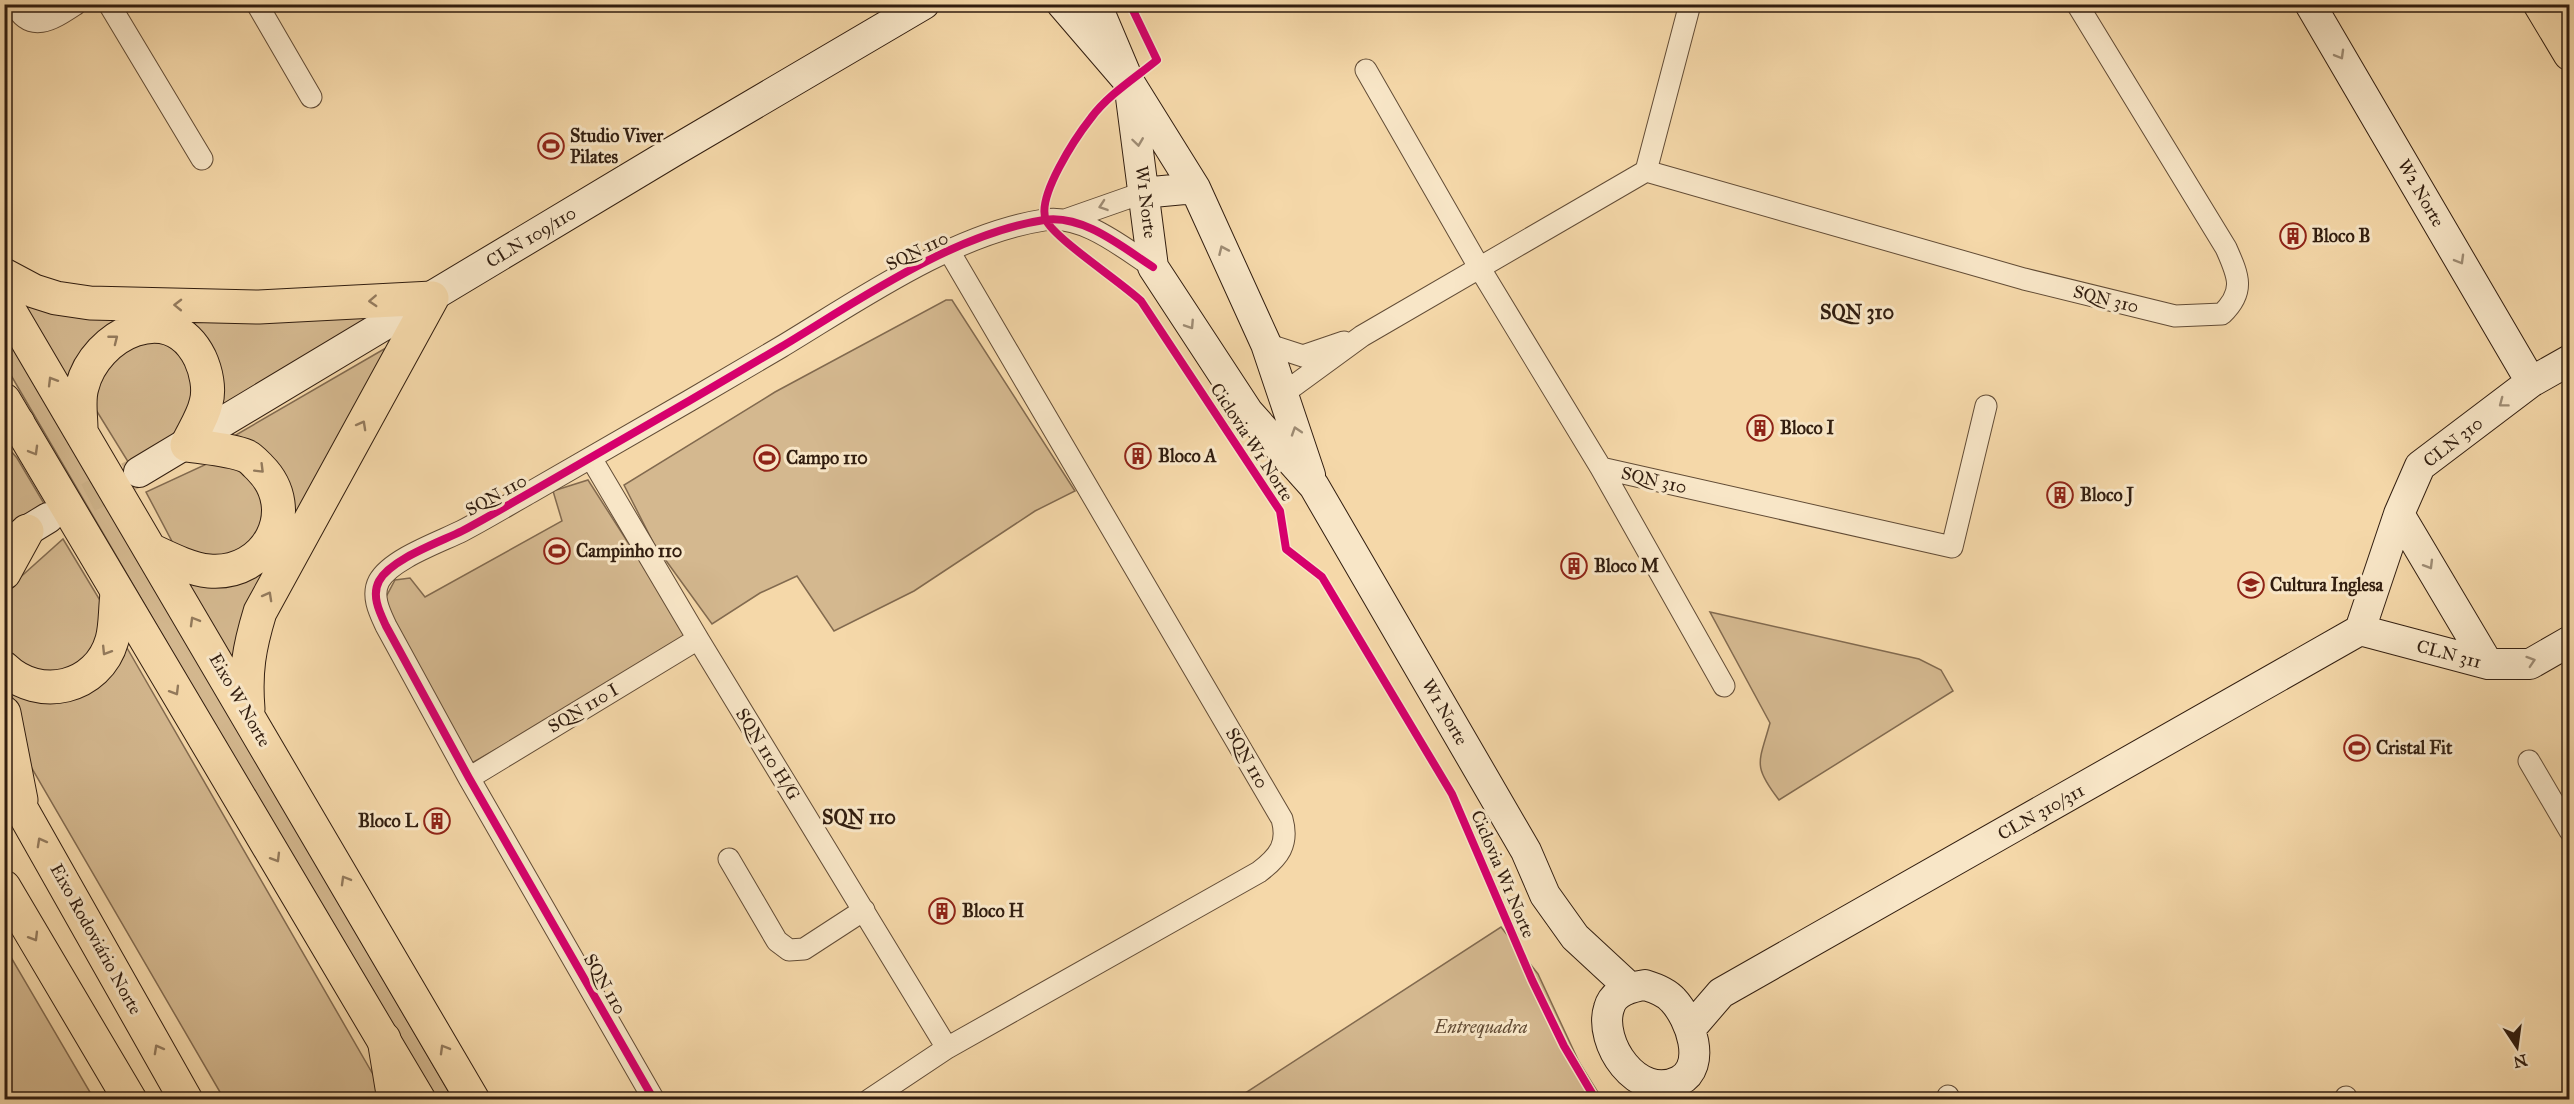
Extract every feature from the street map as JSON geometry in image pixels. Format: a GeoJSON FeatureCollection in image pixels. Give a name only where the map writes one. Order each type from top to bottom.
{"type":"FeatureCollection","features":[{"type":"Feature","properties":{"kind":"main road"},"geometry":{"type":"LineString","coordinates":[[2540,4],[2570,54]]}},
{"type":"Feature","properties":{"kind":"main road"},"geometry":{"type":"LineString","coordinates":[[2549,4],[2570,27]]}},
{"type":"Feature","properties":{"kind":"main road"},"geometry":{"type":"LineString","coordinates":[[4,275],[34,291],[56,298],[90,303],[259,307],[432,298]]}},
{"type":"Feature","properties":{"kind":"main road"},"geometry":{"type":"LineString","coordinates":[[248,714],[245,676],[249,647],[260,612],[432,298]]}},
{"type":"Feature","properties":{"kind":"main road","name":"Eixo W Norte"},"geometry":{"type":"LineString","coordinates":[[4,301],[153,551],[473,1100]]}},
{"type":"Feature","properties":{"kind":"main road"},"geometry":{"type":"LineString","coordinates":[[81,429],[81,390],[88,366],[105,346],[123,332],[143,327],[160,327],[184,334],[196,350],[205,368],[206,403],[187,445],[248,456],[268,476],[275,489],[279,523],[268,547],[248,562],[232,569],[209,571],[176,562],[153,551]]}},
{"type":"Feature","properties":{"kind":"main road"},"geometry":{"type":"LineString","coordinates":[[9,415],[419,1100]]}},
{"type":"Feature","properties":{"kind":"main road"},"geometry":{"type":"LineString","coordinates":[[4,573],[21,532]]}},
{"type":"Feature","properties":{"kind":"main road"},"geometry":{"type":"LineString","coordinates":[[4,668],[17,680],[45,688],[66,686],[87,676],[112,641],[117,594]]}},
{"type":"Feature","properties":{"kind":"main road"},"geometry":{"type":"LineString","coordinates":[[4,713],[23,810]]}},
{"type":"Feature","properties":{"kind":"main road","name":"Eixo Rodoviário Norte"},"geometry":{"type":"LineString","coordinates":[[4,778],[186,1100]]}},
{"type":"Feature","properties":{"kind":"main road"},"geometry":{"type":"LineString","coordinates":[[4,887],[128,1097]]}},
{"type":"Feature","properties":{"kind":"main road"},"geometry":{"type":"LineString","coordinates":[[384,1039],[394,1100]]}},
{"type":"Feature","properties":{"kind":"street"},"geometry":{"type":"LineString","coordinates":[[14,4],[22,17],[30,22],[43,21],[76,4]]}},
{"type":"Feature","properties":{"kind":"street"},"geometry":{"type":"LineString","coordinates":[[109,4],[202,159]]}},
{"type":"Feature","properties":{"kind":"street"},"geometry":{"type":"LineString","coordinates":[[257,4],[311,97]]}},
{"type":"Feature","properties":{"kind":"street","name":"CLN 109/110"},"geometry":{"type":"LineString","coordinates":[[139,472],[924,4]]}},
{"type":"Feature","properties":{"kind":"street","name":"W1 Norte"},"geometry":{"type":"LineString","coordinates":[[1062,4],[1129,82],[1195,188],[1266,344],[1314,486]]}},
{"type":"Feature","properties":{"kind":"street","name":"W1 Norte"},"geometry":{"type":"LineString","coordinates":[[1096,4],[1129,82],[1141,160],[1142,193],[1152,244],[1153,267],[1248,412],[1314,486],[1526,851],[1545,896],[1575,937],[1629,987]]}},
{"type":"Feature","properties":{"kind":"street"},"geometry":{"type":"LineString","coordinates":[[1248,412],[1284,393],[1362,336],[1646,171],[1690,4]]}},
{"type":"Feature","properties":{"kind":"street","name":"SQN 310"},"geometry":{"type":"LineString","coordinates":[[1646,171],[2024,279],[2175,316],[2222,314],[2231,305],[2238,282],[2226,248],[2077,4]]}},
{"type":"Feature","properties":{"kind":"street","name":"W2 Norte"},"geometry":{"type":"LineString","coordinates":[[2310,4],[2531,382]]}},
{"type":"Feature","properties":{"kind":"street","name":"SQN 310"},"geometry":{"type":"LineString","coordinates":[[1366,70],[1479,267],[1601,468],[1724,686]]}},
{"type":"Feature","properties":{"kind":"street","name":"SQN 110"},"geometry":{"type":"LineString","coordinates":[[1065,220],[1142,193],[1195,188]]}},
{"type":"Feature","properties":{"kind":"street","name":"SQN 110"},"geometry":{"type":"LineString","coordinates":[[654,1100],[469,778],[379,610],[376,596],[379,581],[392,568],[416,553],[462,531],[591,458],[893,279],[949,251],[1003,230],[1046,219],[1065,220],[1100,233],[1153,267]]}},
{"type":"Feature","properties":{"kind":"street","name":"SQN 110"},"geometry":{"type":"LineString","coordinates":[[868,1100],[947,1048],[1259,872],[1280,854],[1286,833],[1282,819],[1271,800],[949,251]]}},
{"type":"Feature","properties":{"kind":"street"},"geometry":{"type":"LineString","coordinates":[[1266,344],[1303,356],[1362,336]]}},
{"type":"Feature","properties":{"kind":"street","name":"CLN 310"},"geometry":{"type":"LineString","coordinates":[[2360,630],[2399,514],[2420,466],[2531,382],[2570,360]]}},
{"type":"Feature","properties":{"kind":"street","name":"SQN 310"},"geometry":{"type":"LineString","coordinates":[[1601,468],[1952,547],[1986,406]]}},
{"type":"Feature","properties":{"kind":"street","name":"SQN 110 H/G"},"geometry":{"type":"LineString","coordinates":[[591,458],[698,639],[947,1048]]}},
{"type":"Feature","properties":{"kind":"street"},"geometry":{"type":"LineString","coordinates":[[2399,514],[2488,664]]}},
{"type":"Feature","properties":{"kind":"street","name":"CLN 311"},"geometry":{"type":"LineString","coordinates":[[2360,630],[2488,664],[2530,664],[2570,641]]}},
{"type":"Feature","properties":{"kind":"street","name":"CLN 310/311"},"geometry":{"type":"LineString","coordinates":[[1690,1029],[1721,993],[2360,630]]}},
{"type":"Feature","properties":{"kind":"street","name":"SQN 110 I"},"geometry":{"type":"LineString","coordinates":[[469,778],[698,639]]}},
{"type":"Feature","properties":{"kind":"street"},"geometry":{"type":"LineString","coordinates":[[2529,761],[2570,831]]}},
{"type":"Feature","properties":{"kind":"street"},"geometry":{"type":"LineString","coordinates":[[729,859],[767,925],[784,948],[796,951],[820,940],[864,910]]}},
{"type":"Feature","properties":{"kind":"street","name":"W1 Norte"},"geometry":{"type":"LineString","coordinates":[[1575,937],[1608,1021]]}},
{"type":"Feature","properties":{"kind":"street"},"geometry":{"type":"LineString","coordinates":[[1645,985],[1657,988],[1673,999],[1690,1029],[1694,1048],[1692,1087],[1669,1085],[1655,1093],[1625,1067],[1611,1037],[1608,1021],[1609,1007],[1617,996],[1629,987],[1645,985]]}},
{"type":"Feature","properties":{"kind":"street","name":"CLN 310/311"},"geometry":{"type":"LineString","coordinates":[[1673,999],[1721,993]]}},
{"type":"Feature","properties":{"kind":"green space"},"geometry":{"type":"Polygon","coordinates":[[[14,294],[182,318],[384,318],[209,421],[216,385],[145,322],[75,399],[14,294]]]}},
{"type":"Feature","properties":{"kind":"green space"},"geometry":{"type":"Polygon","coordinates":[[[946,300],[952,300],[1075,491],[1035,511],[914,591],[834,631],[797,576],[760,593],[712,624],[654,544],[624,485],[775,392],[946,300]]]}},
{"type":"Feature","properties":{"kind":"green space"},"geometry":{"type":"Polygon","coordinates":[[[4,329],[453,1099],[433,1099],[5,365],[4,329]]]}},
{"type":"Feature","properties":{"kind":"green space"},"geometry":{"type":"Polygon","coordinates":[[[137,341],[163,343],[185,356],[198,393],[184,427],[130,465],[93,405],[101,363],[137,341]]]}},
{"type":"Feature","properties":{"kind":"green space"},"geometry":{"type":"Polygon","coordinates":[[[398,341],[236,667],[176,572],[190,580],[285,525],[222,443],[398,341]]]}},
{"type":"Feature","properties":{"kind":"green space"},"geometry":{"type":"Polygon","coordinates":[[[4,443],[17,458],[49,512],[4,527],[4,443]]]}},
{"type":"Feature","properties":{"kind":"green space"},"geometry":{"type":"Polygon","coordinates":[[[213,461],[251,470],[268,519],[234,563],[175,547],[146,492],[213,461]]]}},
{"type":"Feature","properties":{"kind":"green space"},"geometry":{"type":"Polygon","coordinates":[[[588,480],[689,638],[472,763],[387,612],[386,597],[395,580],[410,578],[425,597],[562,521],[553,491],[588,480]]]}},
{"type":"Feature","properties":{"kind":"green space"},"geometry":{"type":"Polygon","coordinates":[[[63,539],[101,602],[96,655],[49,678],[5,652],[4,596],[15,582],[63,539]]]}},
{"type":"Feature","properties":{"kind":"green space"},"geometry":{"type":"Polygon","coordinates":[[[1710,612],[1919,659],[1941,670],[1953,691],[1779,800],[1765,779],[1760,763],[1770,723],[1710,612]]]}},
{"type":"Feature","properties":{"kind":"green space"},"geometry":{"type":"Polygon","coordinates":[[[123,641],[386,1099],[224,1099],[23,753],[10,685],[35,696],[123,641]]]}},
{"type":"Feature","properties":{"kind":"green space","name":"Entrequadra"},"geometry":{"type":"Polygon","coordinates":[[[1501,927],[1538,974],[1579,1062],[1602,1099],[1236,1099],[1501,927]]]}},
{"type":"Feature","properties":{"kind":"green space"},"geometry":{"type":"Polygon","coordinates":[[[5,947],[94,1099],[5,1099],[5,947]]]}},
{"type":"Feature","properties":{"kind":"tunnel"},"geometry":{"type":"LineString","coordinates":[[48,518],[134,474]]}},
{"type":"Feature","properties":{"kind":"cycle path","name":"Ciclovia W1 Norte"},"geometry":{"type":"LineString","coordinates":[[1130,4],[1157,60],[1105,102],[1084,127],[1052,183],[1044,210],[1046,220],[1061,238],[1141,301],[1280,511],[1286,549],[1322,577],[1452,794],[1532,980],[1564,1046],[1596,1100]]}},
{"type":"Feature","properties":{"kind":"cycle path"},"geometry":{"type":"LineString","coordinates":[[654,1100],[469,778],[386,626],[376,598],[379,581],[394,565],[405,558],[488,517],[719,384],[874,290],[941,254],[975,239],[1010,228],[1059,219],[1102,234],[1153,267]]}},
{"type":"Feature","properties":{"kind":"place","name":"Studio Viver Pilates"},"geometry":{"type":"Point","coordinates":[551,146]}},
{"type":"Feature","properties":{"kind":"place","name":"Bloco B"},"geometry":{"type":"Point","coordinates":[2293,236]}},
{"type":"Feature","properties":{"kind":"place","name":"Bloco I"},"geometry":{"type":"Point","coordinates":[1760,428]}},
{"type":"Feature","properties":{"kind":"place","name":"Bloco A"},"geometry":{"type":"Point","coordinates":[1138,456]}},
{"type":"Feature","properties":{"kind":"place","name":"Campo 110"},"geometry":{"type":"Point","coordinates":[767,458]}},
{"type":"Feature","properties":{"kind":"place","name":"Bloco J"},"geometry":{"type":"Point","coordinates":[2060,495]}},
{"type":"Feature","properties":{"kind":"place","name":"Campinho 110"},"geometry":{"type":"Point","coordinates":[557,551]}},
{"type":"Feature","properties":{"kind":"place","name":"Bloco M"},"geometry":{"type":"Point","coordinates":[1574,566]}},
{"type":"Feature","properties":{"kind":"place","name":"Cultura Inglesa"},"geometry":{"type":"Point","coordinates":[2251,585]}},
{"type":"Feature","properties":{"kind":"place","name":"Cristal Fit"},"geometry":{"type":"Point","coordinates":[2357,748]}},
{"type":"Feature","properties":{"kind":"place","name":"Bloco L"},"geometry":{"type":"Point","coordinates":[437,821]}},
{"type":"Feature","properties":{"kind":"place","name":"Bloco H"},"geometry":{"type":"Point","coordinates":[942,911]}},
{"type":"Feature","properties":{"kind":"district","name":"SQN 310"},"geometry":{"type":"Point","coordinates":[1857,312]}},
{"type":"Feature","properties":{"kind":"district","name":"SQN 110"},"geometry":{"type":"Point","coordinates":[859,817]}}]}
